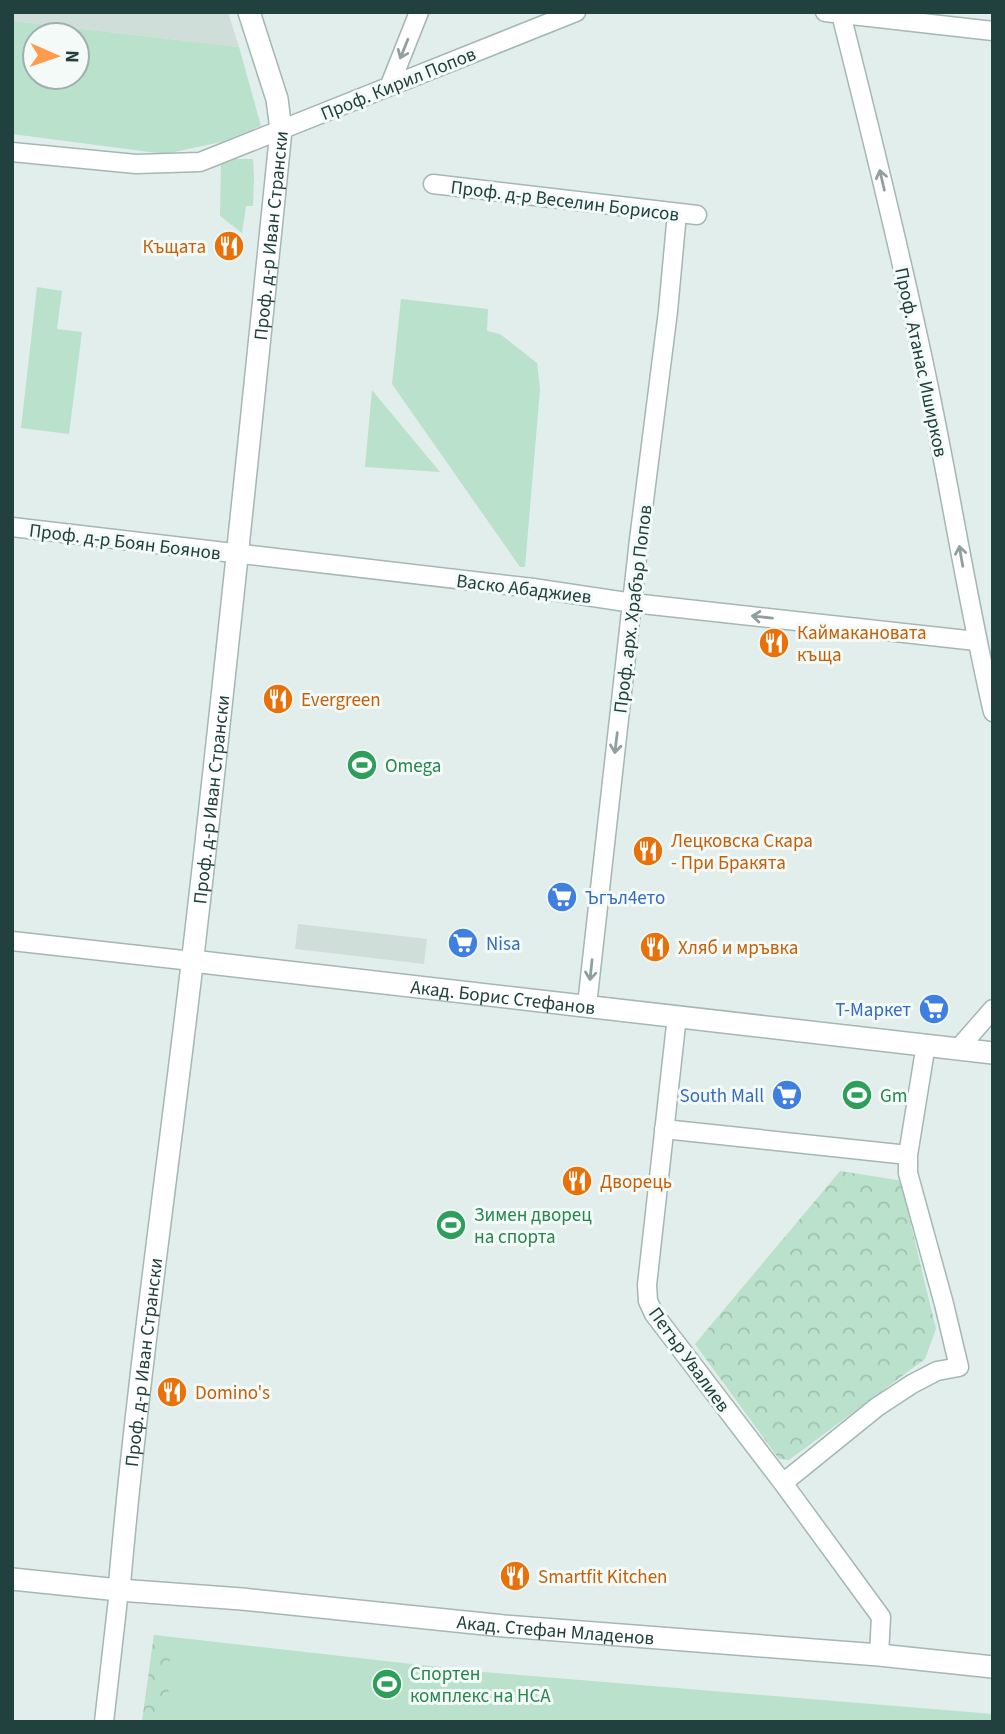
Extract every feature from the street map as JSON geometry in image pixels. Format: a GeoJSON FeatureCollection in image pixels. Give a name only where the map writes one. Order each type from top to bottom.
{"type":"FeatureCollection","features":[{"type":"Feature","properties":{"kind":"street","name":"Проф. д-р Иван Странски"},"geometry":{"type":"LineString","coordinates":[[119,1590],[145,1344],[239,554],[281,130],[277,99],[249,12]]}},
{"type":"Feature","properties":{"kind":"street"},"geometry":{"type":"LineString","coordinates":[[390,85],[419,12]]}},
{"type":"Feature","properties":{"kind":"street","name":"Проф. Кирил Попов"},"geometry":{"type":"LineString","coordinates":[[12,152],[135,164],[200,162],[576,12]]}},
{"type":"Feature","properties":{"kind":"street"},"geometry":{"type":"LineString","coordinates":[[833,13],[993,31]]}},
{"type":"Feature","properties":{"kind":"street","name":"Проф. Атанас Иширков"},"geometry":{"type":"LineString","coordinates":[[833,13],[898,247],[926,374],[976,641],[993,712]]}},
{"type":"Feature","properties":{"kind":"street","name":"Проф. д-р Веселин Борисов"},"geometry":{"type":"LineString","coordinates":[[433,184],[697,215]]}},
{"type":"Feature","properties":{"kind":"street","name":"Проф. арх. Храбър Попов"},"geometry":{"type":"LineString","coordinates":[[587,1005],[639,540],[668,311],[677,213]]}},
{"type":"Feature","properties":{"kind":"street","name":"Проф. д-р Боян Боянов"},"geometry":{"type":"LineString","coordinates":[[12,527],[239,554]]}},
{"type":"Feature","properties":{"kind":"street","name":"Васко Абаджиев"},"geometry":{"type":"LineString","coordinates":[[239,554],[533,588],[633,603],[976,641]]}},
{"type":"Feature","properties":{"kind":"street","name":"Акад. Борис Стефанов"},"geometry":{"type":"LineString","coordinates":[[12,941],[993,1053]]}},
{"type":"Feature","properties":{"kind":"street"},"geometry":{"type":"LineString","coordinates":[[958,1049],[993,1009]]}},
{"type":"Feature","properties":{"kind":"street","name":"Петър Увалиев"},"geometry":{"type":"LineString","coordinates":[[677,1016],[647,1285],[648,1301],[654,1314],[881,1617],[879,1655]]}},
{"type":"Feature","properties":{"kind":"street"},"geometry":{"type":"LineString","coordinates":[[783,1483],[877,1407],[937,1371],[959,1367],[908,1173],[908,1155],[926,1044]]}},
{"type":"Feature","properties":{"kind":"street"},"geometry":{"type":"LineString","coordinates":[[664,1129],[908,1155]]}},
{"type":"Feature","properties":{"kind":"street","name":"Акад. Стефан Младенов"},"geometry":{"type":"LineString","coordinates":[[12,1579],[504,1626],[879,1655],[993,1667]]}},
{"type":"Feature","properties":{"kind":"street"},"geometry":{"type":"LineString","coordinates":[[104,1722],[119,1590]]}},
{"type":"Feature","properties":{"kind":"shaded area"},"geometry":{"type":"Polygon","coordinates":[[[12,12],[228,12],[239,47],[91,30],[91,21],[12,21],[12,12]]]}},
{"type":"Feature","properties":{"kind":"shaded area"},"geometry":{"type":"Polygon","coordinates":[[[298,924],[427,939],[424,964],[295,949],[298,924]]]}},
{"type":"Feature","properties":{"kind":"green space"},"geometry":{"type":"Polygon","coordinates":[[[12,21],[21,22],[21,91],[91,91],[91,30],[239,47],[261,126],[221,142],[165,154],[12,134],[12,21]]]}},
{"type":"Feature","properties":{"kind":"green space"},"geometry":{"type":"Polygon","coordinates":[[[235,159],[253,159],[253,206],[246,206],[242,233],[220,216],[221,165],[235,159]]]}},
{"type":"Feature","properties":{"kind":"green space"},"geometry":{"type":"Polygon","coordinates":[[[37,287],[62,291],[57,329],[82,332],[69,434],[21,428],[37,287]]]}},
{"type":"Feature","properties":{"kind":"green space"},"geometry":{"type":"Polygon","coordinates":[[[401,299],[488,309],[487,331],[500,334],[537,363],[540,389],[525,567],[520,567],[392,384],[401,299]]]}},
{"type":"Feature","properties":{"kind":"green space"},"geometry":{"type":"Polygon","coordinates":[[[372,390],[440,472],[365,467],[372,390]]]}},
{"type":"Feature","properties":{"kind":"green space"},"geometry":{"type":"Polygon","coordinates":[[[840,1171],[903,1181],[936,1329],[925,1359],[789,1460],[779,1459],[695,1344],[840,1171]]]}},
{"type":"Feature","properties":{"kind":"green space","name":"Спортен комплекс на НСА"},"geometry":{"type":"Polygon","coordinates":[[[154,1635],[483,1672],[993,1714],[993,1722],[142,1722],[154,1635]]]}},
{"type":"Feature","properties":{"kind":"green space"},"geometry":{"type":"Polygon","coordinates":[[[154,1635],[170,1659],[167,1722],[142,1722],[154,1635]]]}},
{"type":"Feature","properties":{"kind":"place","name":"Къщата"},"geometry":{"type":"Point","coordinates":[229,246]}},
{"type":"Feature","properties":{"kind":"place","name":"Каймакановата къща"},"geometry":{"type":"Point","coordinates":[774,643]}},
{"type":"Feature","properties":{"kind":"place","name":"Evergreen"},"geometry":{"type":"Point","coordinates":[278,699]}},
{"type":"Feature","properties":{"kind":"place","name":"Omega"},"geometry":{"type":"Point","coordinates":[362,765]}},
{"type":"Feature","properties":{"kind":"place","name":"Лецковска Скара - При Бракята"},"geometry":{"type":"Point","coordinates":[648,851]}},
{"type":"Feature","properties":{"kind":"place","name":"Ъгъл4ето"},"geometry":{"type":"Point","coordinates":[562,897]}},
{"type":"Feature","properties":{"kind":"place","name":"Nisa"},"geometry":{"type":"Point","coordinates":[463,943]}},
{"type":"Feature","properties":{"kind":"place","name":"Хляб и мръвка"},"geometry":{"type":"Point","coordinates":[655,947]}},
{"type":"Feature","properties":{"kind":"place","name":"Т-Маркет"},"geometry":{"type":"Point","coordinates":[934,1009]}},
{"type":"Feature","properties":{"kind":"place","name":"South Mall"},"geometry":{"type":"Point","coordinates":[787,1095]}},
{"type":"Feature","properties":{"kind":"place","name":"Gm"},"geometry":{"type":"Point","coordinates":[857,1095]}},
{"type":"Feature","properties":{"kind":"place","name":"Дворець"},"geometry":{"type":"Point","coordinates":[577,1181]}},
{"type":"Feature","properties":{"kind":"place","name":"Зимен дворец на спорта"},"geometry":{"type":"Point","coordinates":[451,1225]}},
{"type":"Feature","properties":{"kind":"place","name":"Domino's"},"geometry":{"type":"Point","coordinates":[172,1392]}},
{"type":"Feature","properties":{"kind":"place","name":"Smartfit Kitchen"},"geometry":{"type":"Point","coordinates":[515,1576]}},
{"type":"Feature","properties":{"kind":"place","name":"Спортен комплекс на НСА"},"geometry":{"type":"Point","coordinates":[387,1684]}}]}
